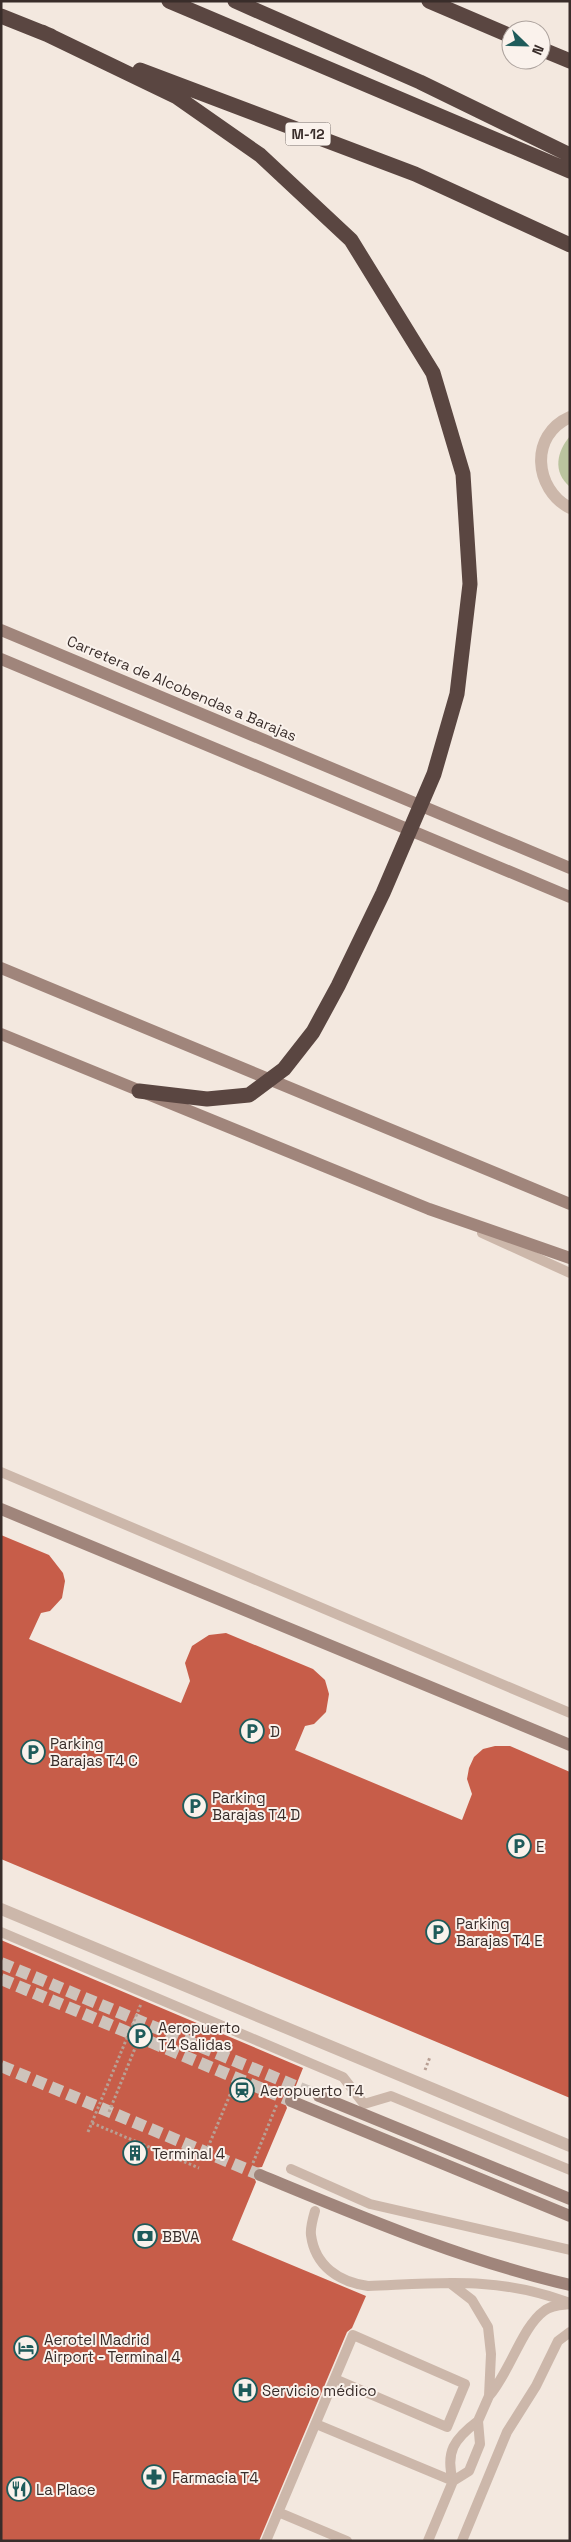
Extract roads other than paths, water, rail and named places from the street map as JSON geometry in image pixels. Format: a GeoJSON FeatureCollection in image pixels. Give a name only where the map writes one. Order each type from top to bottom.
{"type":"FeatureCollection","features":[{"type":"Feature","properties":{"kind":"highway"},"geometry":{"type":"LineString","coordinates":[[169,1],[570,172]]}},
{"type":"Feature","properties":{"kind":"highway"},"geometry":{"type":"LineString","coordinates":[[235,1],[420,82],[570,155]]}},
{"type":"Feature","properties":{"kind":"highway"},"geometry":{"type":"LineString","coordinates":[[429,1],[501,32]]}},
{"type":"Feature","properties":{"kind":"highway","name":"M-12"},"geometry":{"type":"LineString","coordinates":[[1,16],[415,174],[570,245]]}},
{"type":"Feature","properties":{"kind":"highway"},"geometry":{"type":"LineString","coordinates":[[42,32],[177,97],[260,155],[351,240],[433,373],[463,474],[470,584],[457,694],[434,774],[383,893],[338,986],[313,1032],[284,1069],[249,1095],[207,1099],[139,1091]]}},
{"type":"Feature","properties":{"kind":"highway"},"geometry":{"type":"LineString","coordinates":[[551,53],[570,61]]}},
{"type":"Feature","properties":{"kind":"street"},"geometry":{"type":"LineString","coordinates":[[570,417],[555,427],[548,436],[543,447],[541,464],[543,479],[550,493],[570,508]]}},
{"type":"Feature","properties":{"kind":"street","name":"Carretera de Alcobendas a Barajas"},"geometry":{"type":"LineString","coordinates":[[1,630],[570,868]]}},
{"type":"Feature","properties":{"kind":"street"},"geometry":{"type":"LineString","coordinates":[[1,659],[570,897]]}},
{"type":"Feature","properties":{"kind":"street"},"geometry":{"type":"LineString","coordinates":[[1,968],[570,1204]]}},
{"type":"Feature","properties":{"kind":"street"},"geometry":{"type":"LineString","coordinates":[[1,1034],[429,1208],[570,1258]]}},
{"type":"Feature","properties":{"kind":"street"},"geometry":{"type":"LineString","coordinates":[[1,1509],[570,1745]]}},
{"type":"Feature","properties":{"kind":"street"},"geometry":{"type":"LineString","coordinates":[[1,1909],[570,2146]]}},
{"type":"Feature","properties":{"kind":"street"},"geometry":{"type":"LineString","coordinates":[[319,2096],[570,2199]]}},
{"type":"Feature","properties":{"kind":"street"},"geometry":{"type":"LineString","coordinates":[[286,2099],[570,2216]]}},
{"type":"Feature","properties":{"kind":"street"},"geometry":{"type":"LineString","coordinates":[[254,2173],[420,2241],[570,2286]]}},
{"type":"Feature","properties":{"kind":"lane"},"geometry":{"type":"LineString","coordinates":[[429,1208],[570,1273]]}},
{"type":"Feature","properties":{"kind":"lane"},"geometry":{"type":"LineString","coordinates":[[1,1472],[570,1713]]}},
{"type":"Feature","properties":{"kind":"lane"},"geometry":{"type":"LineString","coordinates":[[1,1932],[343,2077],[364,2104],[391,2096],[570,2170]]}},
{"type":"Feature","properties":{"kind":"lane"},"geometry":{"type":"LineString","coordinates":[[291,2169],[370,2204],[570,2250]]}},
{"type":"Feature","properties":{"kind":"lane"},"geometry":{"type":"LineString","coordinates":[[315,2211],[311,2234],[317,2256],[332,2274],[354,2284],[368,2286],[484,2282],[508,2285],[570,2304]]}},
{"type":"Feature","properties":{"kind":"lane"},"geometry":{"type":"LineString","coordinates":[[450,2283],[472,2300],[488,2327],[492,2354],[489,2396]]}},
{"type":"Feature","properties":{"kind":"lane"},"geometry":{"type":"LineString","coordinates":[[428,2541],[453,2481],[469,2471],[477,2453],[480,2444],[478,2422],[489,2396],[503,2378],[539,2315],[554,2306],[570,2304]]}},
{"type":"Feature","properties":{"kind":"lane"},"geometry":{"type":"LineString","coordinates":[[462,2541],[507,2432],[536,2386],[558,2341],[570,2332]]}},
{"type":"Feature","properties":{"kind":"lane"},"geometry":{"type":"LineString","coordinates":[[266,2541],[316,2424],[334,2379],[353,2335],[465,2384],[448,2427],[334,2379]]}},
{"type":"Feature","properties":{"kind":"lane"},"geometry":{"type":"LineString","coordinates":[[453,2481],[448,2463],[460,2434],[478,2422]]}},
{"type":"Feature","properties":{"kind":"lane"},"geometry":{"type":"LineString","coordinates":[[316,2424],[453,2481]]}},
{"type":"Feature","properties":{"kind":"lane"},"geometry":{"type":"LineString","coordinates":[[278,2512],[346,2541]]}},
{"type":"Feature","properties":{"kind":"tunnel"},"geometry":{"type":"LineString","coordinates":[[1,1963],[319,2096]]}},
{"type":"Feature","properties":{"kind":"tunnel"},"geometry":{"type":"LineString","coordinates":[[1,1979],[291,2101]]}},
{"type":"Feature","properties":{"kind":"tunnel"},"geometry":{"type":"LineString","coordinates":[[1,2066],[260,2175]]}},
{"type":"Feature","properties":{"kind":"place","name":"D"},"geometry":{"type":"Point","coordinates":[252,1731]}},
{"type":"Feature","properties":{"kind":"place","name":"Parking Barajas T4 C"},"geometry":{"type":"Point","coordinates":[33,1752]}},
{"type":"Feature","properties":{"kind":"place","name":"Parking Barajas T4 D"},"geometry":{"type":"Point","coordinates":[195,1806]}},
{"type":"Feature","properties":{"kind":"place","name":"E"},"geometry":{"type":"Point","coordinates":[519,1846]}},
{"type":"Feature","properties":{"kind":"place","name":"Parking Barajas T4 E"},"geometry":{"type":"Point","coordinates":[438,1932]}},
{"type":"Feature","properties":{"kind":"place","name":"Aeropuerto T4 Salidas"},"geometry":{"type":"Point","coordinates":[140,2036]}},
{"type":"Feature","properties":{"kind":"place","name":"Aeropuerto T4"},"geometry":{"type":"Point","coordinates":[242,2090]}},
{"type":"Feature","properties":{"kind":"place","name":"Terminal 4"},"geometry":{"type":"Point","coordinates":[135,2153]}},
{"type":"Feature","properties":{"kind":"place","name":"BBVA"},"geometry":{"type":"Point","coordinates":[145,2236]}},
{"type":"Feature","properties":{"kind":"place","name":"Aerotel Madrid Airport - Terminal 4"},"geometry":{"type":"Point","coordinates":[26,2348]}},
{"type":"Feature","properties":{"kind":"place","name":"Servicio médico"},"geometry":{"type":"Point","coordinates":[245,2390]}},
{"type":"Feature","properties":{"kind":"place","name":"Farmacia T4"},"geometry":{"type":"Point","coordinates":[154,2477]}},
{"type":"Feature","properties":{"kind":"place","name":"La Place"},"geometry":{"type":"Point","coordinates":[19,2489]}}]}
